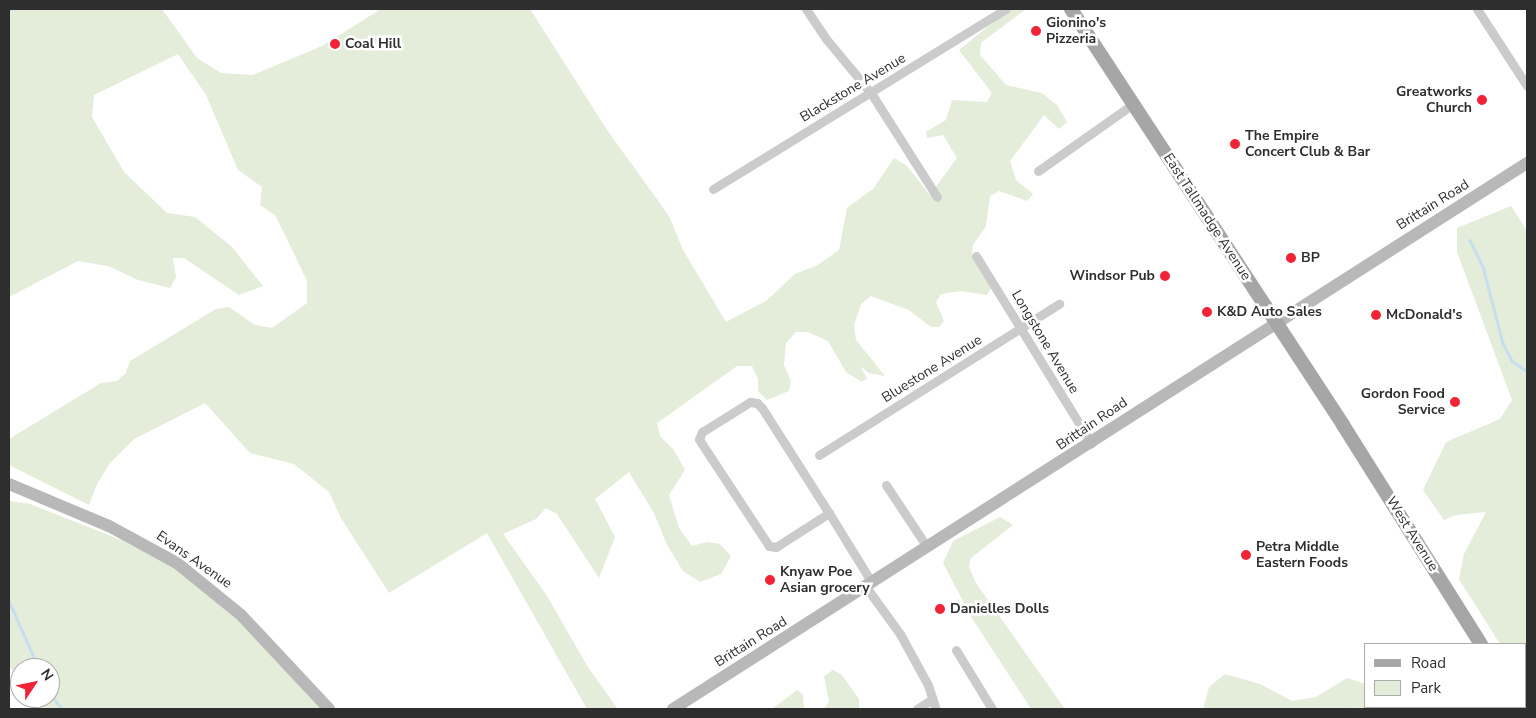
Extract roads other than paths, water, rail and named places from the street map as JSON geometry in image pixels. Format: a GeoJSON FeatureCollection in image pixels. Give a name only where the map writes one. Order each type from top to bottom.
{"type":"FeatureCollection","features":[{"type":"Feature","properties":{"kind":"main road","name":"East Tallmadge Avenue"},"geometry":{"type":"LineString","coordinates":[[1071,9],[1343,425]]}},
{"type":"Feature","properties":{"kind":"main road","name":"Brittain Road"},"geometry":{"type":"LineString","coordinates":[[673,709],[1091,443],[1275,322],[1527,164]]}},
{"type":"Feature","properties":{"kind":"main road","name":"West Avenue"},"geometry":{"type":"LineString","coordinates":[[1343,425],[1480,643]]}},
{"type":"Feature","properties":{"kind":"main road","name":"Evans Avenue"},"geometry":{"type":"LineString","coordinates":[[9,484],[109,526],[177,563],[241,615],[329,709]]}},
{"type":"Feature","properties":{"kind":"street"},"geometry":{"type":"LineString","coordinates":[[806,9],[827,40],[871,93],[937,197]]}},
{"type":"Feature","properties":{"kind":"street","name":"Blackstone Avenue"},"geometry":{"type":"LineString","coordinates":[[713,189],[1006,9]]}},
{"type":"Feature","properties":{"kind":"street"},"geometry":{"type":"LineString","coordinates":[[1477,9],[1527,86]]}},
{"type":"Feature","properties":{"kind":"street"},"geometry":{"type":"LineString","coordinates":[[1038,171],[1133,104]]}},
{"type":"Feature","properties":{"kind":"street","name":"Longstone Avenue"},"geometry":{"type":"LineString","coordinates":[[976,256],[1091,443]]}},
{"type":"Feature","properties":{"kind":"street","name":"Bluestone Avenue"},"geometry":{"type":"LineString","coordinates":[[819,455],[1058,304]]}},
{"type":"Feature","properties":{"kind":"street"},"geometry":{"type":"LineString","coordinates":[[828,513],[776,547],[769,546],[699,439],[702,432],[750,402],[757,403],[828,513],[869,585],[900,634],[928,685],[931,700],[936,709]]}},
{"type":"Feature","properties":{"kind":"street"},"geometry":{"type":"LineString","coordinates":[[886,485],[927,547]]}},
{"type":"Feature","properties":{"kind":"street"},"geometry":{"type":"LineString","coordinates":[[956,650],[992,709]]}},
{"type":"Feature","properties":{"kind":"street"},"geometry":{"type":"LineString","coordinates":[[917,709],[931,700]]}},
{"type":"Feature","properties":{"kind":"waterway"},"geometry":{"type":"LineString","coordinates":[[1470,240],[1483,267],[1503,343],[1512,361],[1527,371]]}},
{"type":"Feature","properties":{"kind":"waterway"},"geometry":{"type":"LineString","coordinates":[[9,601],[35,658]]}},
{"type":"Feature","properties":{"kind":"place","name":"Gionino's Pizzeria"},"geometry":{"type":"Point","coordinates":[1036,31]}},
{"type":"Feature","properties":{"kind":"place","name":"Coal Hill"},"geometry":{"type":"Point","coordinates":[335,44]}},
{"type":"Feature","properties":{"kind":"place","name":"Greatworks Church"},"geometry":{"type":"Point","coordinates":[1482,100]}},
{"type":"Feature","properties":{"kind":"place","name":"The Empire Concert Club & Bar"},"geometry":{"type":"Point","coordinates":[1235,144]}},
{"type":"Feature","properties":{"kind":"place","name":"BP"},"geometry":{"type":"Point","coordinates":[1291,258]}},
{"type":"Feature","properties":{"kind":"place","name":"Windsor Pub"},"geometry":{"type":"Point","coordinates":[1165,276]}},
{"type":"Feature","properties":{"kind":"place","name":"K&D Auto Sales"},"geometry":{"type":"Point","coordinates":[1207,312]}},
{"type":"Feature","properties":{"kind":"place","name":"McDonald's"},"geometry":{"type":"Point","coordinates":[1376,315]}},
{"type":"Feature","properties":{"kind":"place","name":"Gordon Food Service"},"geometry":{"type":"Point","coordinates":[1455,402]}},
{"type":"Feature","properties":{"kind":"place","name":"Petra Middle Eastern Foods"},"geometry":{"type":"Point","coordinates":[1246,555]}},
{"type":"Feature","properties":{"kind":"place","name":"Knyaw Poe Asian grocery"},"geometry":{"type":"Point","coordinates":[770,580]}},
{"type":"Feature","properties":{"kind":"place","name":"Danielles Dolls"},"geometry":{"type":"Point","coordinates":[940,609]}}]}
